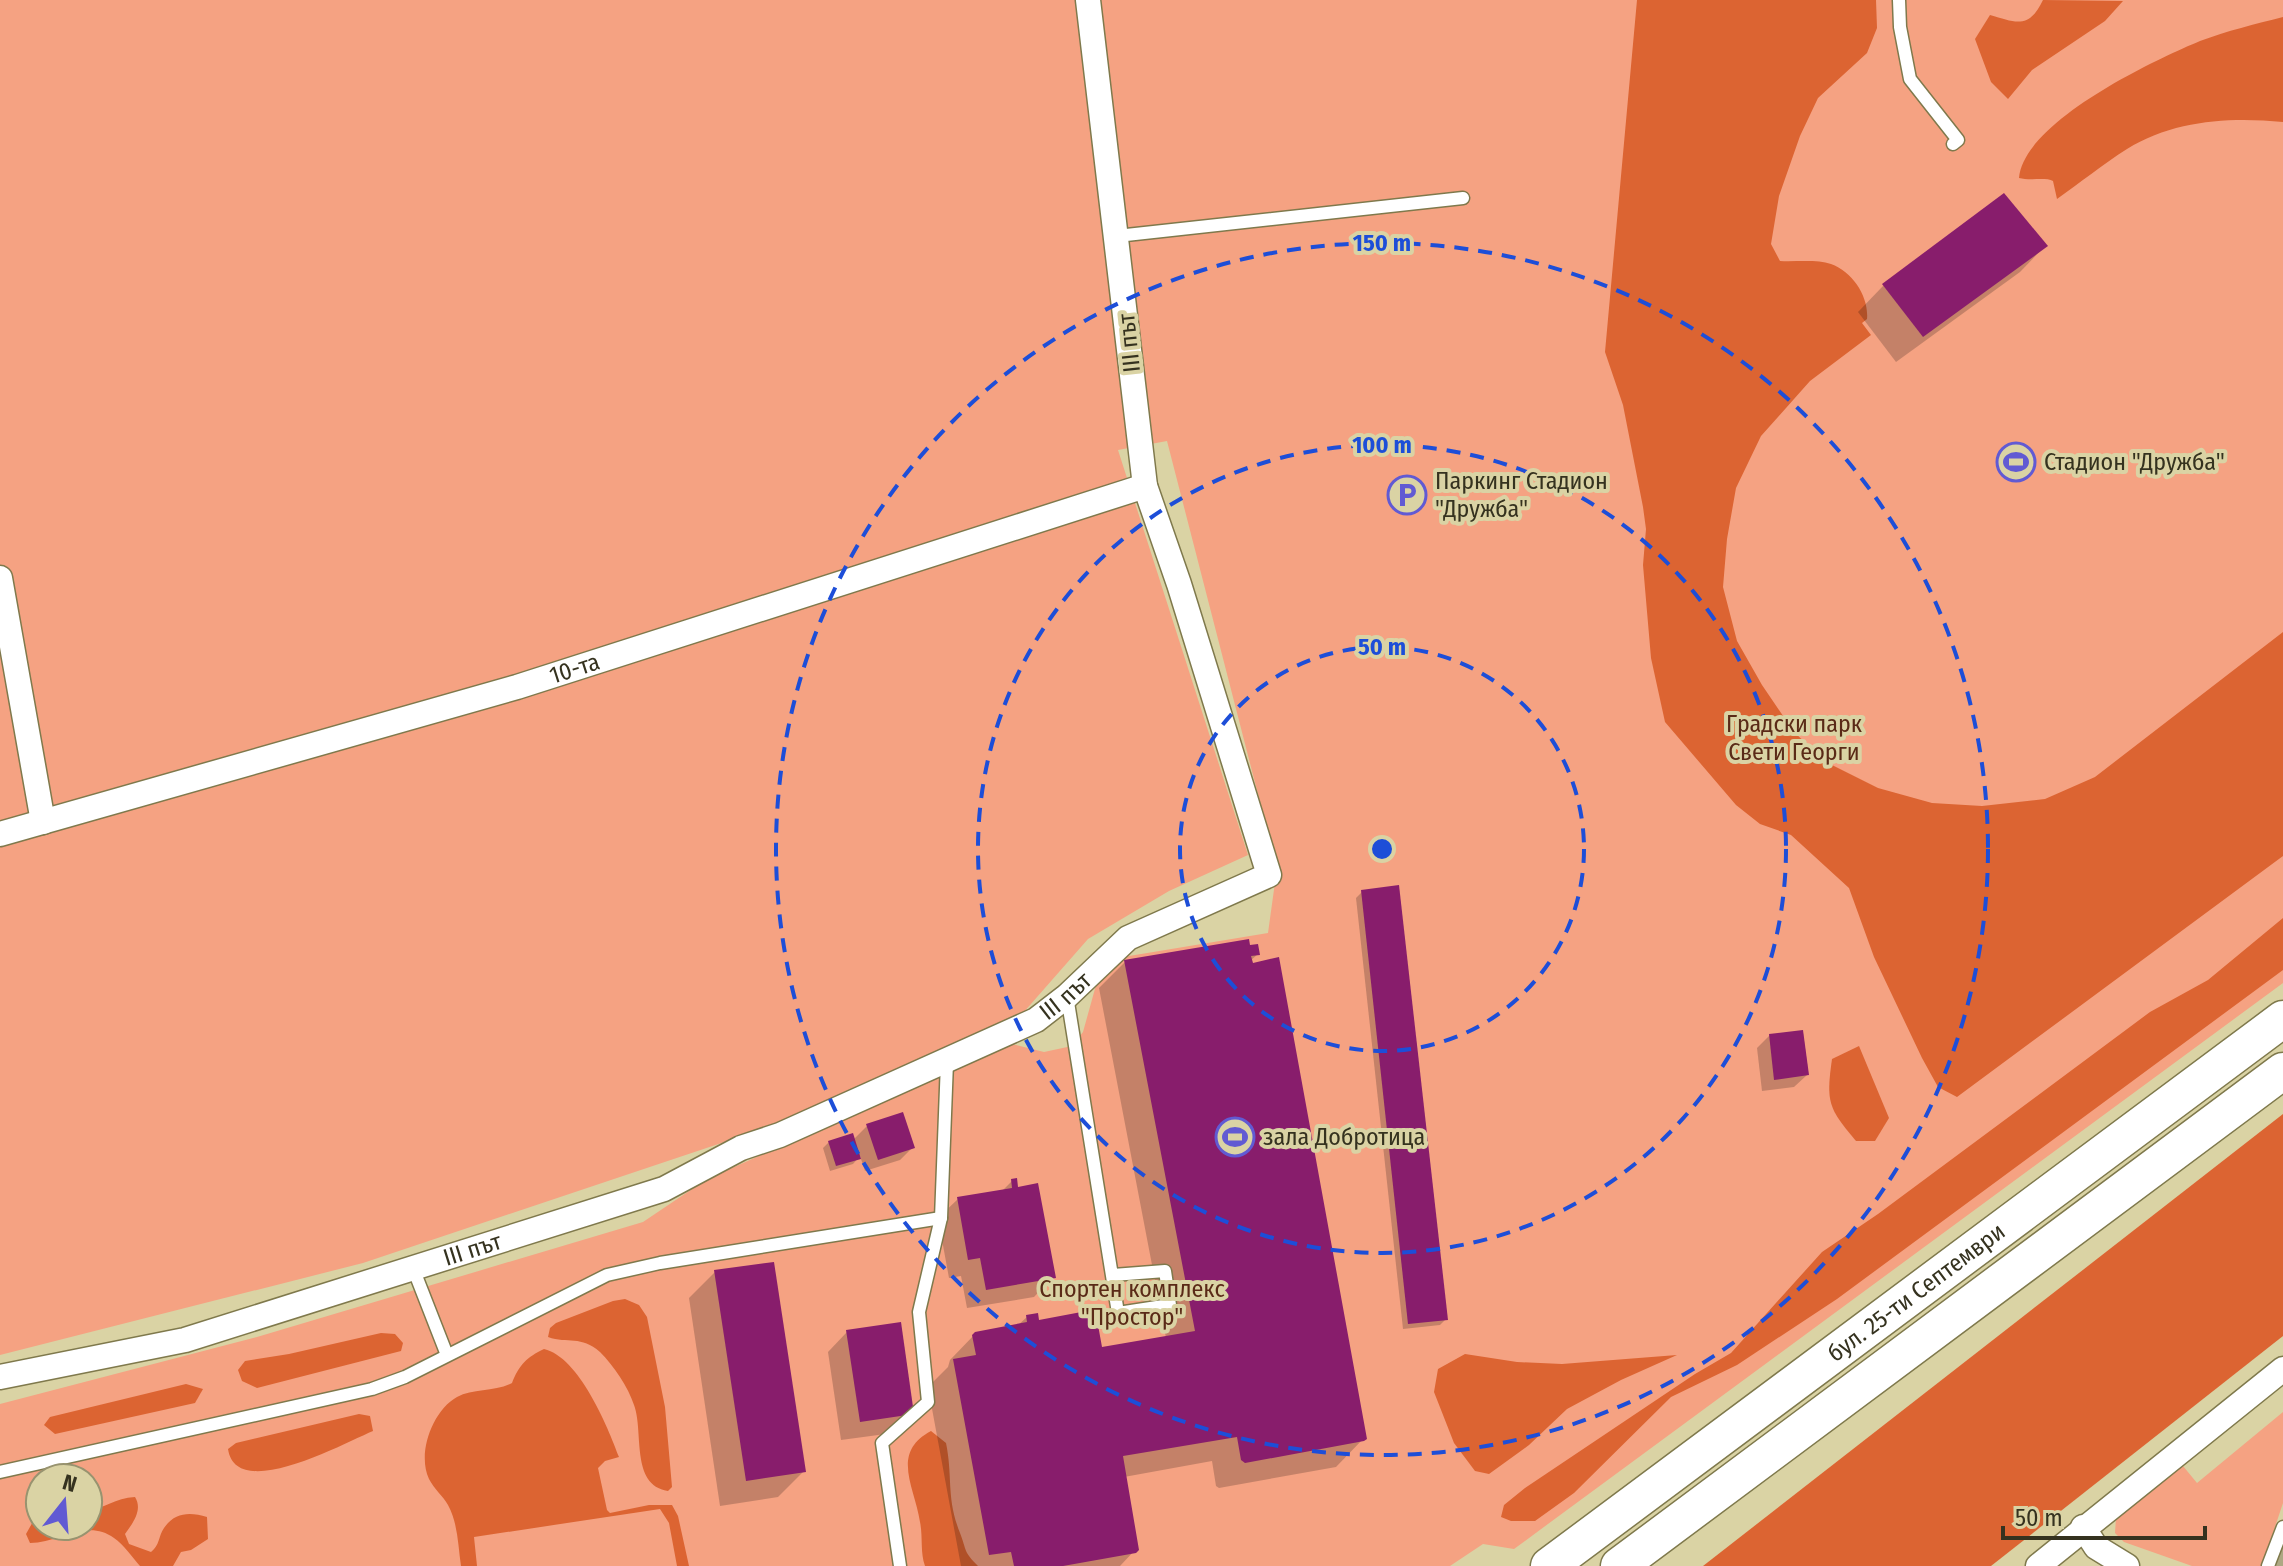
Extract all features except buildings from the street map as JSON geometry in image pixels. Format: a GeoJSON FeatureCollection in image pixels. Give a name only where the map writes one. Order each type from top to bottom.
{"type":"FeatureCollection","features":[{"type":"Feature","properties":{"kind":"main road","name":"бул. 25-ти Септември"},"geometry":{"type":"LineString","coordinates":[[1549,1566],[2283,1019]]}},
{"type":"Feature","properties":{"kind":"main road","name":"бул. 25-ти Септември"},"geometry":{"type":"LineString","coordinates":[[1619,1566],[2283,1071]]}},
{"type":"Feature","properties":{"kind":"street","name":"ІІІ път"},"geometry":{"type":"LineString","coordinates":[[0,1377],[185,1340],[664,1189],[741,1148],[780,1135],[1036,1020],[1067,996],[1128,938],[1269,875],[1179,584],[1145,486],[1088,0]]}},
{"type":"Feature","properties":{"kind":"street","name":"10-та"},"geometry":{"type":"LineString","coordinates":[[0,834],[517,687],[1145,486]]}},
{"type":"Feature","properties":{"kind":"street"},"geometry":{"type":"LineString","coordinates":[[0,578],[43,822]]}},
{"type":"Feature","properties":{"kind":"street"},"geometry":{"type":"LineString","coordinates":[[2038,1566],[2283,1369]]}},
{"type":"Feature","properties":{"kind":"street"},"geometry":{"type":"LineString","coordinates":[[2083,1527],[2096,1547],[2127,1566]]}},
{"type":"Feature","properties":{"kind":"lane"},"geometry":{"type":"LineString","coordinates":[[1899,0],[1900,27],[1910,79],[1958,140],[1953,144]]}},
{"type":"Feature","properties":{"kind":"lane"},"geometry":{"type":"LineString","coordinates":[[1117,236],[1463,198]]}},
{"type":"Feature","properties":{"kind":"lane"},"geometry":{"type":"LineString","coordinates":[[1067,996],[1118,1313],[1170,1305],[1165,1271],[1113,1275]]}},
{"type":"Feature","properties":{"kind":"lane"},"geometry":{"type":"LineString","coordinates":[[900,1566],[882,1443],[928,1402],[919,1312],[941,1218],[947,1062]]}},
{"type":"Feature","properties":{"kind":"lane"},"geometry":{"type":"LineString","coordinates":[[0,1472],[372,1389],[405,1377],[607,1275],[660,1263],[941,1218]]}},
{"type":"Feature","properties":{"kind":"lane"},"geometry":{"type":"LineString","coordinates":[[413,1268],[447,1355]]}},
{"type":"Feature","properties":{"kind":"lane"},"geometry":{"type":"LineString","coordinates":[[2268,1566],[2283,1527]]}},
{"type":"Feature","properties":{"kind":"green space"},"geometry":{"type":"Polygon","coordinates":[[[0,0],[2283,0],[2283,983],[1514,1549],[1483,1544],[1450,1566],[0,1566],[0,1404],[257,1337],[643,1222],[707,1179],[1012,1044],[1044,1052],[1072,1046],[1083,1032],[1098,978],[1123,957],[1268,933],[1277,868],[1167,441],[1118,450],[1248,855],[1169,891],[1088,939],[1023,1013],[793,1119],[363,1263],[0,1355],[0,0]]]}},
{"type":"Feature","properties":{"kind":"green space","name":"Градски парк Свети Георги"},"geometry":{"type":"Polygon","coordinates":[[[1637,0],[1876,0],[1877,28],[1867,53],[1818,98],[1800,136],[1779,196],[1771,244],[1780,261],[1825,262],[1853,279],[1867,311],[1867,319],[1862,323],[1871,335],[1810,381],[1761,436],[1736,488],[1727,539],[1723,587],[1737,641],[1794,732],[1826,762],[1878,788],[1932,803],[1982,806],[2045,799],[2095,777],[2283,632],[2283,856],[1957,1097],[1938,1087],[1922,1058],[1874,957],[1849,888],[1791,835],[1760,824],[1736,805],[1665,722],[1651,658],[1643,565],[1646,529],[1643,507],[1623,405],[1605,352],[1637,0]]]}},
{"type":"Feature","properties":{"kind":"green space"},"geometry":{"type":"Polygon","coordinates":[[[2043,0],[2123,1],[2105,21],[2032,70],[2008,99],[1991,82],[1975,39],[1990,15],[2015,21],[2027,20],[2043,0]]]}},
{"type":"Feature","properties":{"kind":"green space"},"geometry":{"type":"Polygon","coordinates":[[[2283,17],[2283,122],[2223,121],[2183,126],[2164,132],[2127,149],[2057,199],[2053,181],[2019,178],[2026,157],[2043,136],[2093,96],[2200,41],[2283,17]]]}},
{"type":"Feature","properties":{"kind":"green space"},"geometry":{"type":"Polygon","coordinates":[[[2283,918],[2283,970],[1837,1299],[1737,1365],[1671,1397],[1574,1493],[1535,1521],[1511,1521],[1501,1517],[1504,1505],[1525,1488],[1731,1353],[1822,1252],[1878,1214],[2150,1012],[2208,980],[2283,918]]]}},
{"type":"Feature","properties":{"kind":"green space"},"geometry":{"type":"Polygon","coordinates":[[[1859,1046],[1889,1118],[1875,1141],[1856,1141],[1831,1104],[1829,1085],[1832,1059],[1859,1046]]]}},
{"type":"Feature","properties":{"kind":"green space"},"geometry":{"type":"Polygon","coordinates":[[[2283,1114],[2283,1336],[1991,1566],[1703,1566],[2283,1114]]]}},
{"type":"Feature","properties":{"kind":"green space"},"geometry":{"type":"Polygon","coordinates":[[[625,1299],[639,1305],[647,1317],[665,1407],[672,1487],[668,1491],[656,1487],[648,1479],[640,1456],[634,1405],[610,1364],[587,1343],[548,1337],[550,1328],[556,1323],[625,1299]]]}},
{"type":"Feature","properties":{"kind":"green space"},"geometry":{"type":"Polygon","coordinates":[[[381,1333],[395,1334],[403,1343],[401,1351],[257,1388],[242,1381],[238,1370],[245,1361],[381,1333]]]}},
{"type":"Feature","properties":{"kind":"green space"},"geometry":{"type":"Polygon","coordinates":[[[544,1349],[569,1365],[580,1379],[600,1412],[614,1444],[619,1457],[605,1461],[598,1468],[607,1510],[610,1513],[649,1505],[672,1505],[678,1516],[689,1566],[677,1566],[669,1523],[660,1509],[474,1537],[477,1566],[461,1566],[454,1519],[446,1502],[431,1483],[426,1469],[429,1434],[440,1412],[457,1397],[512,1383],[524,1362],[544,1349]]]}},
{"type":"Feature","properties":{"kind":"green space"},"geometry":{"type":"Polygon","coordinates":[[[1465,1354],[1517,1362],[1562,1364],[1677,1355],[1567,1409],[1529,1445],[1489,1474],[1475,1471],[1454,1443],[1434,1392],[1438,1369],[1465,1354]]]}},
{"type":"Feature","properties":{"kind":"green space"},"geometry":{"type":"Polygon","coordinates":[[[186,1384],[203,1389],[195,1403],[55,1434],[44,1425],[50,1417],[186,1384]]]}},
{"type":"Feature","properties":{"kind":"green space"},"geometry":{"type":"Polygon","coordinates":[[[2283,1412],[2283,1503],[2262,1566],[2192,1566],[2124,1542],[2115,1533],[2116,1518],[2125,1509],[2183,1466],[2197,1483],[2283,1412]]]}},
{"type":"Feature","properties":{"kind":"green space"},"geometry":{"type":"Polygon","coordinates":[[[359,1414],[370,1416],[373,1431],[293,1465],[250,1471],[235,1464],[228,1449],[236,1443],[359,1414]]]}},
{"type":"Feature","properties":{"kind":"green space"},"geometry":{"type":"Polygon","coordinates":[[[931,1431],[946,1443],[956,1520],[966,1551],[978,1566],[925,1566],[908,1460],[911,1450],[931,1431]]]}},
{"type":"Feature","properties":{"kind":"green space"},"geometry":{"type":"Polygon","coordinates":[[[135,1497],[138,1507],[134,1521],[125,1534],[129,1544],[151,1552],[168,1523],[178,1516],[189,1514],[207,1517],[208,1539],[191,1550],[181,1552],[173,1566],[140,1566],[121,1544],[104,1532],[104,1506],[135,1497]]]}},
{"type":"Feature","properties":{"kind":"place","name":"Стадион \"Дружба\""},"geometry":{"type":"Point","coordinates":[2016,462]}},
{"type":"Feature","properties":{"kind":"place","name":"Паркинг Стадион \"Дружба\""},"geometry":{"type":"Point","coordinates":[1407,495]}},
{"type":"Feature","properties":{"kind":"place","name":"зала Добротица"},"geometry":{"type":"Point","coordinates":[1235,1137]}},
{"type":"Feature","properties":{"kind":"park label","name":"Спортен комплекс \"Простор\""},"geometry":{"type":"Point","coordinates":[1132,1303]}}]}
